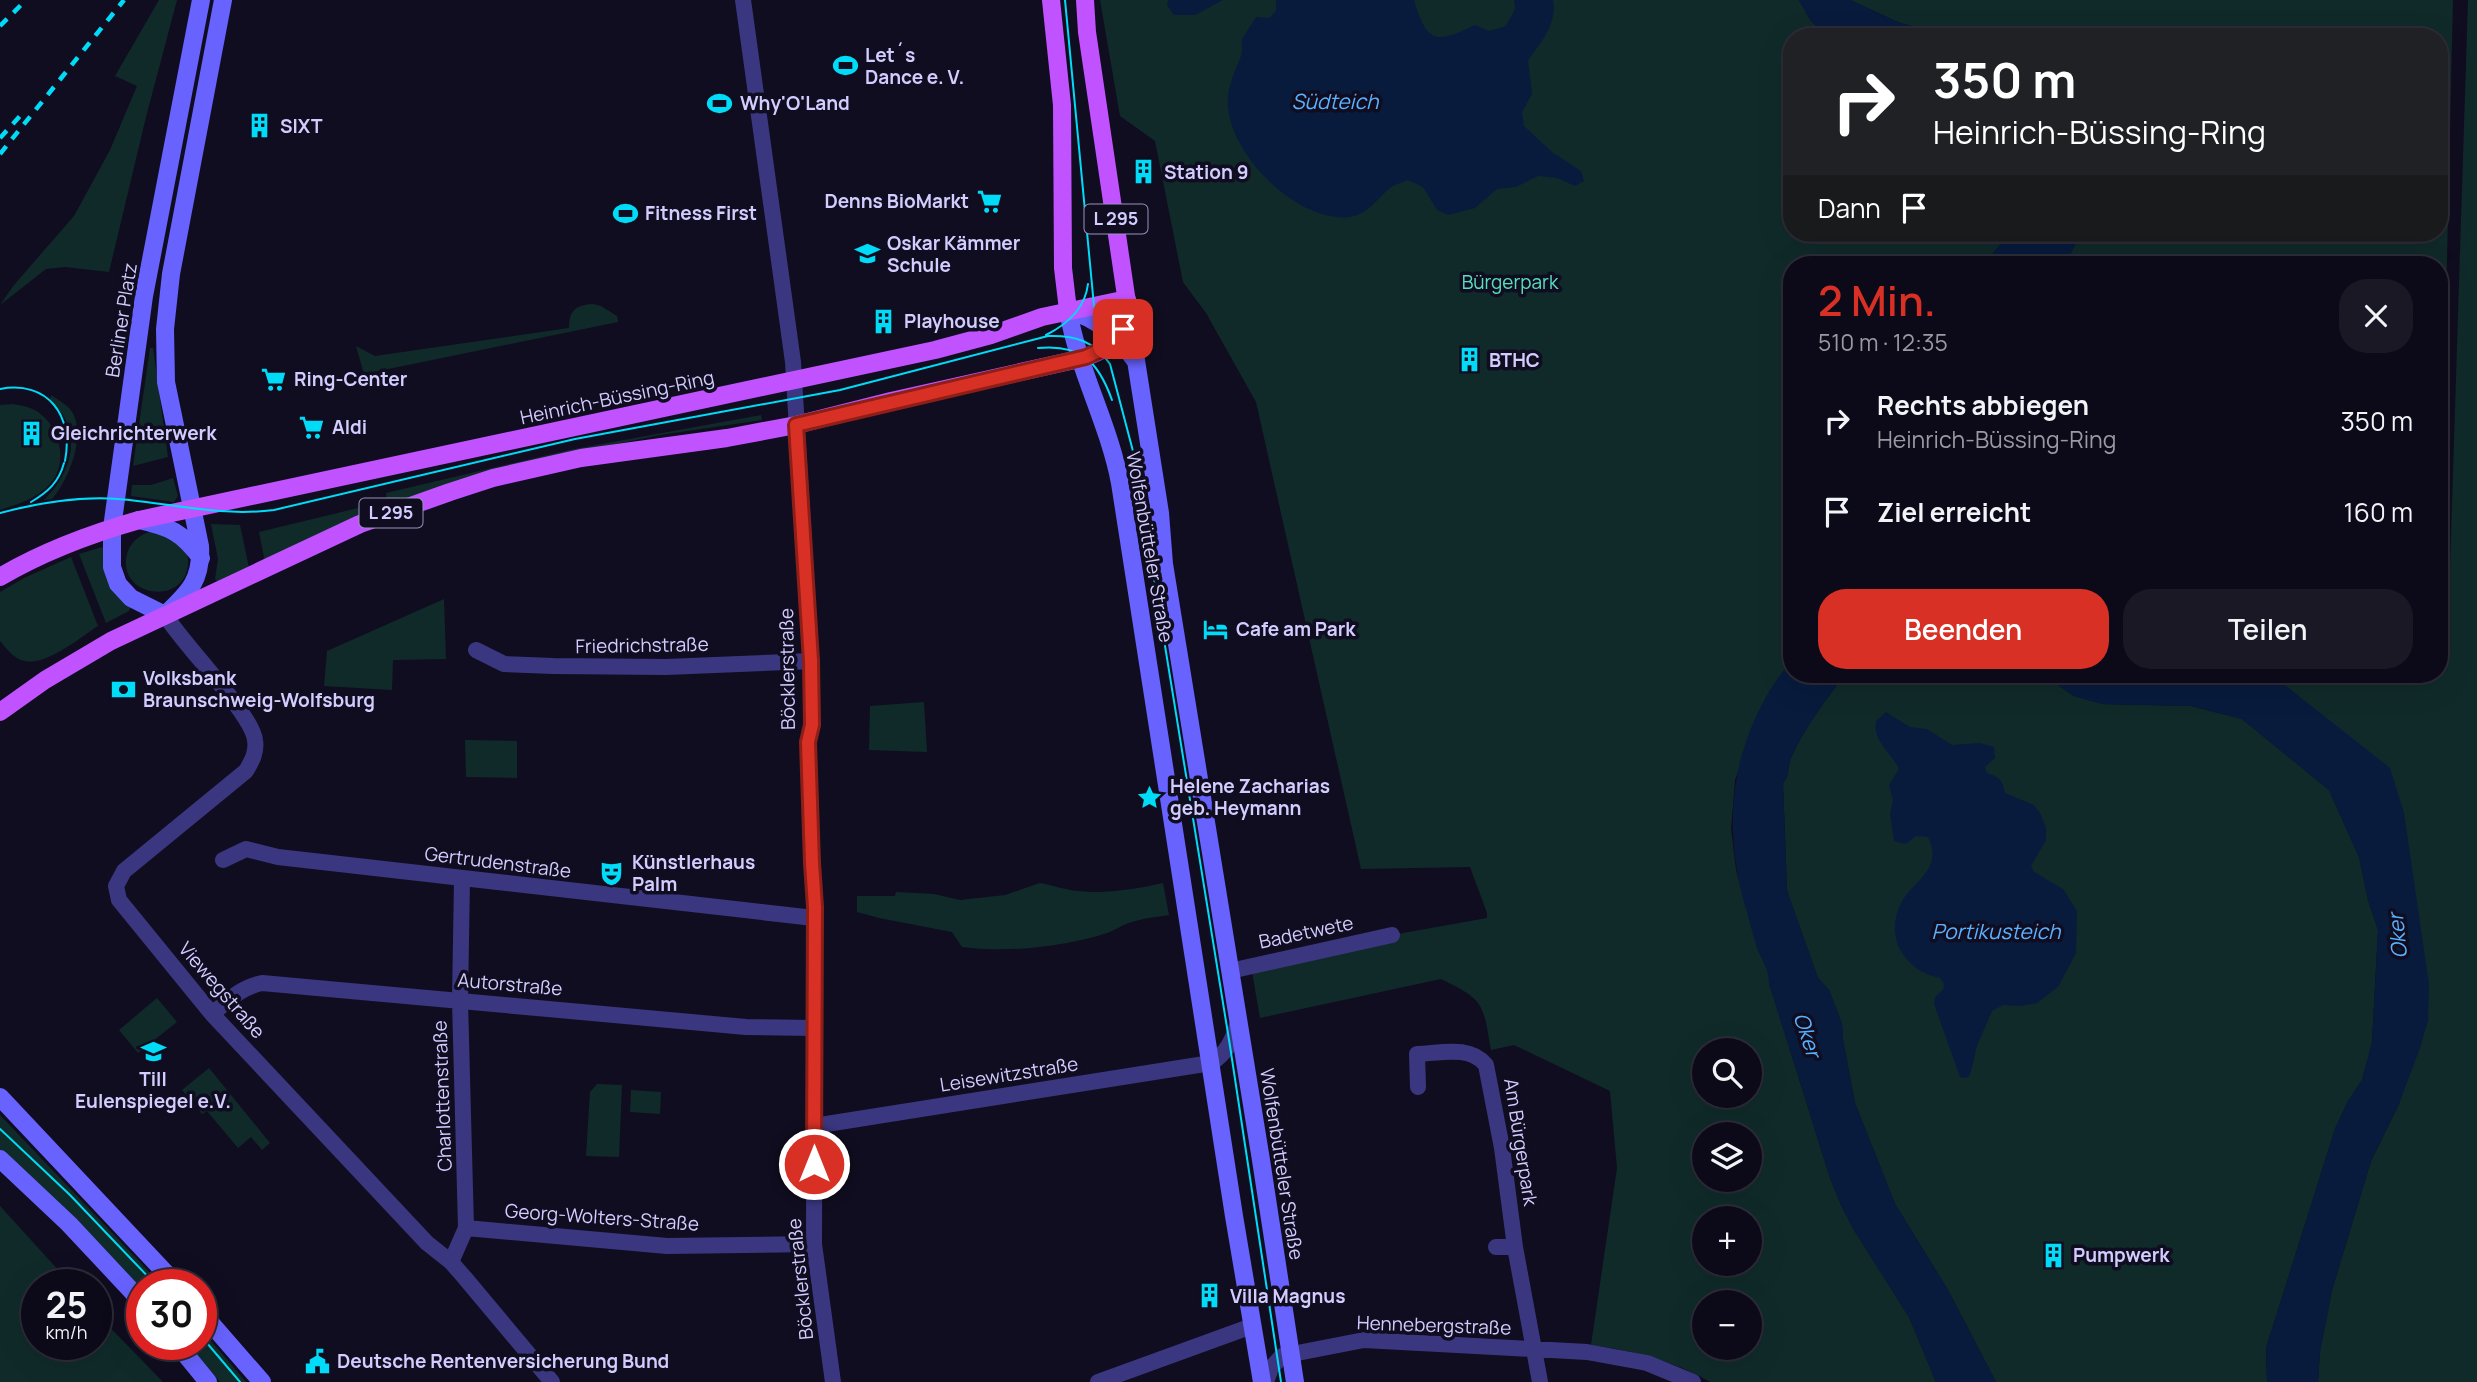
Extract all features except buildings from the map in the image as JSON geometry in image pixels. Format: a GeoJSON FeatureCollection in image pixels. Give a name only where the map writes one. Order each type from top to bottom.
{"type":"FeatureCollection","features":[{"type":"Feature","properties":{"kind":"main road","name":"Berliner Platz"},"geometry":{"type":"LineString","coordinates":[[112,528],[144,296],[201,0]]}},
{"type":"Feature","properties":{"kind":"main road"},"geometry":{"type":"LineString","coordinates":[[112,528],[112,567],[118,584],[131,598],[165,615],[185,596],[197,579],[201,558],[166,382],[165,329],[171,274],[223,0]]}},
{"type":"Feature","properties":{"kind":"main road","name":"Wolfenbütteler Straße"},"geometry":{"type":"LineString","coordinates":[[1051,0],[1062,105],[1063,268],[1068,310],[1079,359],[1110,443],[1120,483],[1252,1326],[1264,1382]]}},
{"type":"Feature","properties":{"kind":"main road","name":"Wolfenbütteler Straße"},"geometry":{"type":"LineString","coordinates":[[1085,0],[1087,32],[1160,513],[1164,564],[1295,1382]]}},
{"type":"Feature","properties":{"kind":"main road","name":"Heinrich-Büssing-Ring"},"geometry":{"type":"LineString","coordinates":[[112,528],[192,508],[794,381],[969,341],[1068,310],[1128,307]]}},
{"type":"Feature","properties":{"kind":"main road","name":"L 295"},"geometry":{"type":"LineString","coordinates":[[0,712],[94,650],[360,524],[493,478],[581,458],[727,438],[796,425],[1079,359],[1102,351],[1117,338],[1128,307]]}},
{"type":"Feature","properties":{"kind":"main road"},"geometry":{"type":"LineString","coordinates":[[1068,310],[1093,320],[1117,338],[1135,360]]}},
{"type":"Feature","properties":{"kind":"main road"},"geometry":{"type":"LineString","coordinates":[[139,520],[181,534],[201,558]]}},
{"type":"Feature","properties":{"kind":"main road","name":"L 295"},"geometry":{"type":"LineString","coordinates":[[0,577],[29,560],[112,528]]}},
{"type":"Feature","properties":{"kind":"main road"},"geometry":{"type":"LineString","coordinates":[[0,1097],[162,1269]]}},
{"type":"Feature","properties":{"kind":"main road"},"geometry":{"type":"LineString","coordinates":[[0,1158],[69,1224],[126,1285]]}},
{"type":"Feature","properties":{"kind":"main road"},"geometry":{"type":"LineString","coordinates":[[217,1330],[262,1382]]}},
{"type":"Feature","properties":{"kind":"main road"},"geometry":{"type":"LineString","coordinates":[[190,1360],[208,1382]]}},
{"type":"Feature","properties":{"kind":"street","name":"Böcklerstraße"},"geometry":{"type":"LineString","coordinates":[[743,0],[794,381],[811,661],[812,725],[808,742],[814,918],[814,1244],[833,1382]]}},
{"type":"Feature","properties":{"kind":"street","name":"Viewegstraße"},"geometry":{"type":"LineString","coordinates":[[165,615],[175,632],[243,715],[254,733],[255,752],[246,771],[124,871],[116,886],[119,900],[212,1014],[427,1243],[451,1262],[552,1382]]}},
{"type":"Feature","properties":{"kind":"street","name":"Friedrichstraße"},"geometry":{"type":"LineString","coordinates":[[476,650],[504,663],[553,666],[666,667],[811,661]]}},
{"type":"Feature","properties":{"kind":"street","name":"Gertrudenstraße"},"geometry":{"type":"LineString","coordinates":[[223,860],[246,849],[272,856],[461,879],[814,918]]}},
{"type":"Feature","properties":{"kind":"street","name":"Charlottenstraße"},"geometry":{"type":"LineString","coordinates":[[461,879],[460,1000],[466,1228]]}},
{"type":"Feature","properties":{"kind":"street","name":"Badetwete"},"geometry":{"type":"LineString","coordinates":[[1230,971],[1392,935]]}},
{"type":"Feature","properties":{"kind":"street","name":"Autorstraße"},"geometry":{"type":"LineString","coordinates":[[212,1014],[241,990],[261,983],[732,1026],[814,1028]]}},
{"type":"Feature","properties":{"kind":"street"},"geometry":{"type":"LineString","coordinates":[[1211,1063],[1230,1046],[1238,1023]]}},
{"type":"Feature","properties":{"kind":"street","name":"Am Bürgerpark"},"geometry":{"type":"LineString","coordinates":[[1418,1087],[1418,1054],[1463,1052],[1479,1057],[1486,1066],[1502,1148],[1515,1247],[1534,1350]]}},
{"type":"Feature","properties":{"kind":"street","name":"Leisewitzstraße"},"geometry":{"type":"LineString","coordinates":[[814,1126],[1211,1063]]}},
{"type":"Feature","properties":{"kind":"street"},"geometry":{"type":"LineString","coordinates":[[451,1262],[466,1228]]}},
{"type":"Feature","properties":{"kind":"street","name":"Georg-Wolters-Straße"},"geometry":{"type":"LineString","coordinates":[[466,1228],[667,1247],[814,1244]]}},
{"type":"Feature","properties":{"kind":"street"},"geometry":{"type":"LineString","coordinates":[[1496,1247],[1515,1247]]}},
{"type":"Feature","properties":{"kind":"street"},"geometry":{"type":"LineString","coordinates":[[1098,1382],[1252,1326]]}},
{"type":"Feature","properties":{"kind":"street","name":"Hennebergstraße"},"geometry":{"type":"LineString","coordinates":[[1290,1354],[1364,1340],[1587,1352],[1627,1358],[1659,1367],[1693,1382]]}},
{"type":"Feature","properties":{"kind":"street","name":"Hennebergstraße"},"geometry":{"type":"LineString","coordinates":[[1534,1350],[1540,1382]]}},
{"type":"Feature","properties":{"kind":"street","name":"Wolfenbütteler Straße"},"geometry":{"type":"LineString","coordinates":[[1264,1382],[1277,1360],[1290,1354]]}},
{"type":"Feature","properties":{"kind":"green space"},"geometry":{"type":"Polygon","coordinates":[[[159,0],[177,0],[109,272],[65,267],[46,269],[0,305],[74,216],[110,150],[137,86],[115,76],[159,0]]]}},
{"type":"Feature","properties":{"kind":"green space","name":"Bürgerpark"},"geometry":{"type":"Polygon","coordinates":[[[1100,0],[1799,0],[1818,28],[1783,28],[1783,242],[2002,242],[1991,256],[1783,256],[1783,672],[1765,699],[1735,780],[1731,829],[1736,870],[1758,950],[1769,971],[1769,983],[1830,1178],[1854,1230],[1909,1317],[1936,1382],[1710,1382],[1652,1358],[1591,1345],[1617,1168],[1610,1091],[1514,1045],[1491,1050],[1480,1005],[1466,992],[1441,979],[1260,1018],[1251,966],[1392,935],[1487,918],[1487,913],[1470,867],[1361,869],[1256,402],[1206,313],[1183,282],[1155,141],[1120,116],[1100,0]]]}},
{"type":"Feature","properties":{"kind":"green space"},"geometry":{"type":"Polygon","coordinates":[[[1850,0],[2453,0],[2448,218],[2448,28],[1920,28],[1900,23],[1850,0]]]}},
{"type":"Feature","properties":{"kind":"green space"},"geometry":{"type":"Polygon","coordinates":[[[2468,0],[2477,0],[2477,1382],[2318,1382],[2320,1351],[2332,1290],[2371,1161],[2398,1106],[2428,1020],[2293,692],[2282,683],[2448,683],[2468,0]]]}},
{"type":"Feature","properties":{"kind":"green space"},"geometry":{"type":"Polygon","coordinates":[[[2076,242],[2447,242],[2447,256],[2069,256],[2076,242]]]}},
{"type":"Feature","properties":{"kind":"green space"},"geometry":{"type":"Polygon","coordinates":[[[593,304],[617,316],[618,322],[364,374],[356,346],[375,356],[569,328],[574,310],[593,304]]]}},
{"type":"Feature","properties":{"kind":"green space"},"geometry":{"type":"Polygon","coordinates":[[[150,348],[153,348],[168,457],[133,466],[150,348]]]}},
{"type":"Feature","properties":{"kind":"green space"},"geometry":{"type":"Polygon","coordinates":[[[51,395],[69,408],[75,417],[77,441],[65,480],[52,499],[44,500],[62,477],[71,451],[68,424],[50,401],[51,395]]]}},
{"type":"Feature","properties":{"kind":"green space"},"geometry":{"type":"Polygon","coordinates":[[[12,404],[38,412],[52,427],[60,447],[59,467],[44,490],[0,510],[0,405],[12,404]]]}},
{"type":"Feature","properties":{"kind":"green space"},"geometry":{"type":"Polygon","coordinates":[[[761,415],[762,420],[660,435],[568,454],[265,562],[259,532],[387,501],[386,493],[569,450],[761,415]]]}},
{"type":"Feature","properties":{"kind":"green space"},"geometry":{"type":"Polygon","coordinates":[[[173,478],[178,496],[174,502],[131,496],[132,485],[151,485],[173,478]]]}},
{"type":"Feature","properties":{"kind":"green space"},"geometry":{"type":"Polygon","coordinates":[[[211,524],[240,525],[249,568],[218,582],[215,579],[218,559],[211,524]]]}},
{"type":"Feature","properties":{"kind":"green space"},"geometry":{"type":"Polygon","coordinates":[[[158,530],[187,550],[187,570],[180,583],[169,590],[156,592],[142,588],[132,580],[126,568],[128,551],[136,539],[158,530]]]}},
{"type":"Feature","properties":{"kind":"green space"},"geometry":{"type":"Polygon","coordinates":[[[102,547],[131,607],[129,611],[106,623],[79,554],[102,547]]]}},
{"type":"Feature","properties":{"kind":"green space"},"geometry":{"type":"Polygon","coordinates":[[[71,557],[98,626],[63,650],[43,659],[25,661],[17,658],[0,641],[0,592],[71,557]]]}},
{"type":"Feature","properties":{"kind":"green space"},"geometry":{"type":"Polygon","coordinates":[[[444,599],[446,659],[393,660],[392,690],[324,686],[327,651],[444,599]]]}},
{"type":"Feature","properties":{"kind":"green space"},"geometry":{"type":"Polygon","coordinates":[[[1838,683],[2055,683],[2074,696],[2103,704],[2191,706],[2242,719],[2329,790],[2359,857],[2368,900],[2378,930],[2372,1043],[2362,1080],[2348,1101],[2335,1129],[2266,1348],[2267,1382],[1996,1382],[1948,1290],[1895,1204],[1855,1103],[1842,1024],[1829,990],[1818,978],[1787,891],[1783,783],[1791,758],[1816,714],[1838,683]]]}},
{"type":"Feature","properties":{"kind":"green space"},"geometry":{"type":"Polygon","coordinates":[[[924,702],[927,752],[869,750],[870,706],[924,702]]]}},
{"type":"Feature","properties":{"kind":"green space"},"geometry":{"type":"Polygon","coordinates":[[[465,740],[517,741],[517,778],[466,777],[465,740]]]}},
{"type":"Feature","properties":{"kind":"green space"},"geometry":{"type":"Polygon","coordinates":[[[1040,883],[1100,892],[1163,883],[1169,915],[1126,924],[1107,933],[1072,942],[1035,948],[980,949],[962,947],[952,932],[857,912],[857,896],[895,896],[896,892],[934,894],[960,900],[1005,895],[1040,883]]]}},
{"type":"Feature","properties":{"kind":"green space"},"geometry":{"type":"Polygon","coordinates":[[[157,998],[177,1022],[138,1053],[119,1030],[157,998]]]}},
{"type":"Feature","properties":{"kind":"green space"},"geometry":{"type":"Polygon","coordinates":[[[209,1068],[270,1143],[262,1150],[251,1137],[238,1148],[207,1111],[202,1114],[182,1090],[209,1068]]]}},
{"type":"Feature","properties":{"kind":"green space"},"geometry":{"type":"Polygon","coordinates":[[[597,1084],[622,1085],[619,1157],[586,1156],[590,1092],[597,1084]]]}},
{"type":"Feature","properties":{"kind":"green space"},"geometry":{"type":"Polygon","coordinates":[[[631,1090],[661,1092],[660,1114],[630,1112],[631,1090]]]}},
{"type":"Feature","properties":{"kind":"green space"},"geometry":{"type":"Polygon","coordinates":[[[0,1115],[146,1269],[126,1269],[126,1275],[67,1212],[0,1150],[0,1115]]]}},
{"type":"Feature","properties":{"kind":"green space"},"geometry":{"type":"Polygon","coordinates":[[[0,1206],[57,1269],[21,1269],[21,1360],[112,1360],[112,1329],[126,1344],[126,1360],[142,1360],[163,1382],[0,1382],[0,1206]]]}},
{"type":"Feature","properties":{"kind":"green space"},"geometry":{"type":"Polygon","coordinates":[[[217,1348],[246,1382],[220,1382],[201,1360],[217,1360],[217,1348]]]}},
{"type":"Feature","properties":{"kind":"water"},"geometry":{"type":"Polygon","coordinates":[[[1168,0],[1223,0],[1195,15],[1174,15],[1167,5],[1168,0]]]}},
{"type":"Feature","properties":{"kind":"water","name":"Südteich"},"geometry":{"type":"Polygon","coordinates":[[[1276,0],[1414,0],[1429,32],[1442,37],[1475,25],[1489,31],[1506,26],[1515,9],[1514,0],[1553,0],[1551,24],[1528,60],[1532,94],[1522,112],[1524,126],[1552,152],[1581,171],[1584,181],[1575,186],[1557,178],[1538,176],[1516,187],[1497,189],[1475,208],[1448,215],[1437,210],[1423,187],[1408,180],[1393,186],[1368,209],[1350,217],[1330,216],[1290,198],[1271,183],[1241,146],[1232,126],[1228,107],[1230,87],[1242,54],[1242,40],[1256,17],[1269,18],[1276,11],[1276,0]]]}},
{"type":"Feature","properties":{"kind":"water"},"geometry":{"type":"Polygon","coordinates":[[[1799,0],[1850,0],[1900,23],[1920,28],[1818,28],[1799,0]]]}},
{"type":"Feature","properties":{"kind":"water"},"geometry":{"type":"Polygon","coordinates":[[[2002,242],[2076,242],[2069,256],[1991,256],[2002,242]]]}},
{"type":"Feature","properties":{"kind":"water","name":"Oker"},"geometry":{"type":"Polygon","coordinates":[[[1783,672],[1783,683],[1838,683],[1802,736],[1783,783],[1787,891],[1818,978],[1829,990],[1842,1024],[1855,1103],[1895,1204],[1948,1290],[1996,1382],[1936,1382],[1909,1317],[1854,1230],[1830,1178],[1769,983],[1767,969],[1757,948],[1744,902],[1734,850],[1734,799],[1738,773],[1753,724],[1783,672]]]}},
{"type":"Feature","properties":{"kind":"water","name":"Oker"},"geometry":{"type":"Polygon","coordinates":[[[2055,683],[2282,683],[2390,768],[2404,813],[2429,984],[2428,1020],[2398,1106],[2371,1161],[2332,1290],[2320,1351],[2318,1382],[2267,1382],[2266,1348],[2335,1129],[2348,1101],[2362,1080],[2372,1043],[2378,930],[2368,900],[2359,857],[2329,790],[2242,719],[2191,706],[2103,704],[2074,696],[2055,683]]]}},
{"type":"Feature","properties":{"kind":"water","name":"Portikusteich"},"geometry":{"type":"Polygon","coordinates":[[[1886,712],[1910,727],[1927,729],[1952,745],[1980,743],[1994,747],[1995,758],[1985,767],[1987,773],[2000,780],[2005,793],[2034,805],[2046,828],[2046,840],[2031,866],[2034,872],[2063,889],[2077,911],[2076,953],[2058,987],[2037,1003],[2003,1005],[1992,1011],[1977,1046],[1970,1075],[1966,1078],[1960,1077],[1934,1004],[1935,997],[1943,990],[1944,984],[1940,978],[1915,967],[1899,948],[1896,937],[1898,911],[1904,898],[1929,868],[1932,853],[1928,837],[1916,836],[1906,844],[1894,841],[1890,814],[1893,800],[1889,785],[1899,769],[1879,740],[1876,728],[1876,721],[1886,712]]]}},
{"type":"Feature","properties":{"kind":"tram line"},"geometry":{"type":"LineString","coordinates":[[1065,0],[1094,306],[1104,357]]}},
{"type":"Feature","properties":{"kind":"tram line"},"geometry":{"type":"LineString","coordinates":[[1046,335],[1074,315],[1083,301],[1088,284]]}},
{"type":"Feature","properties":{"kind":"tram line"},"geometry":{"type":"LineString","coordinates":[[0,513],[58,501],[103,498],[214,511],[274,510],[575,439],[840,390],[1048,336],[1075,338],[1090,345],[1110,364],[1134,455],[1230,1046],[1281,1382]]}},
{"type":"Feature","properties":{"kind":"tram line"},"geometry":{"type":"LineString","coordinates":[[1038,348],[1066,349],[1086,358],[1101,375],[1112,400]]}},
{"type":"Feature","properties":{"kind":"tram line"},"geometry":{"type":"LineString","coordinates":[[0,389],[32,390],[54,405],[65,430],[65,461]]}},
{"type":"Feature","properties":{"kind":"tram line"},"geometry":{"type":"LineString","coordinates":[[31,502],[52,486],[64,463]]}},
{"type":"Feature","properties":{"kind":"tram line"},"geometry":{"type":"LineString","coordinates":[[0,1129],[70,1195],[141,1269]]}},
{"type":"Feature","properties":{"kind":"tram line"},"geometry":{"type":"LineString","coordinates":[[217,1355],[240,1382]]}},
{"type":"Feature","properties":{"kind":"railway"},"geometry":{"type":"LineString","coordinates":[[0,26],[26,0]]}},
{"type":"Feature","properties":{"kind":"railway"},"geometry":{"type":"LineString","coordinates":[[0,154],[124,0]]}},
{"type":"Feature","properties":{"kind":"railway"},"geometry":{"type":"LineString","coordinates":[[0,138],[21,115]]}},
{"type":"Feature","properties":{"kind":"place","name":"Let´s Dance e. V."},"geometry":{"type":"Point","coordinates":[845,66]}},
{"type":"Feature","properties":{"kind":"place","name":"Why'O'Land"},"geometry":{"type":"Point","coordinates":[720,103]}},
{"type":"Feature","properties":{"kind":"place","name":"SIXT"},"geometry":{"type":"Point","coordinates":[260,126]}},
{"type":"Feature","properties":{"kind":"place","name":"Station 9"},"geometry":{"type":"Point","coordinates":[1144,172]}},
{"type":"Feature","properties":{"kind":"place","name":"Denns BioMarkt"},"geometry":{"type":"Point","coordinates":[989,201]}},
{"type":"Feature","properties":{"kind":"place","name":"Fitness First"},"geometry":{"type":"Point","coordinates":[625,213]}},
{"type":"Feature","properties":{"kind":"place","name":"Oskar Kämmer Schule"},"geometry":{"type":"Point","coordinates":[867,254]}},
{"type":"Feature","properties":{"kind":"place","name":"Playhouse"},"geometry":{"type":"Point","coordinates":[884,321]}},
{"type":"Feature","properties":{"kind":"place","name":"BTHC"},"geometry":{"type":"Point","coordinates":[1469,360]}},
{"type":"Feature","properties":{"kind":"place","name":"Ring-Center"},"geometry":{"type":"Point","coordinates":[274,379]}},
{"type":"Feature","properties":{"kind":"place","name":"Aldi"},"geometry":{"type":"Point","coordinates":[312,427]}},
{"type":"Feature","properties":{"kind":"place","name":"Gleichrichterwerk"},"geometry":{"type":"Point","coordinates":[31,433]}},
{"type":"Feature","properties":{"kind":"place","name":"Cafe am Park"},"geometry":{"type":"Point","coordinates":[1216,629]}},
{"type":"Feature","properties":{"kind":"place","name":"Volksbank Braunschweig-Wolfsburg"},"geometry":{"type":"Point","coordinates":[123,689]}},
{"type":"Feature","properties":{"kind":"place","name":"Helene Zacharias geb. Heymann"},"geometry":{"type":"Point","coordinates":[1150,797]}},
{"type":"Feature","properties":{"kind":"place","name":"Künstlerhaus Palm"},"geometry":{"type":"Point","coordinates":[612,873]}},
{"type":"Feature","properties":{"kind":"place","name":"Till Eulenspiegel e.V."},"geometry":{"type":"Point","coordinates":[153,1051]}},
{"type":"Feature","properties":{"kind":"place","name":"Pumpwerk"},"geometry":{"type":"Point","coordinates":[2053,1255]}},
{"type":"Feature","properties":{"kind":"place","name":"Villa Magnus"},"geometry":{"type":"Point","coordinates":[1210,1296]}},
{"type":"Feature","properties":{"kind":"place","name":"Deutsche Rentenversicherung Bund"},"geometry":{"type":"Point","coordinates":[317,1361]}},
{"type":"Feature","properties":{"kind":"route"},"geometry":{"type":"LineString","coordinates":[[814,1164],[815,907],[808,742],[812,725],[811,661],[796,425],[1086,357],[1109,346],[1123,329]]}}]}
